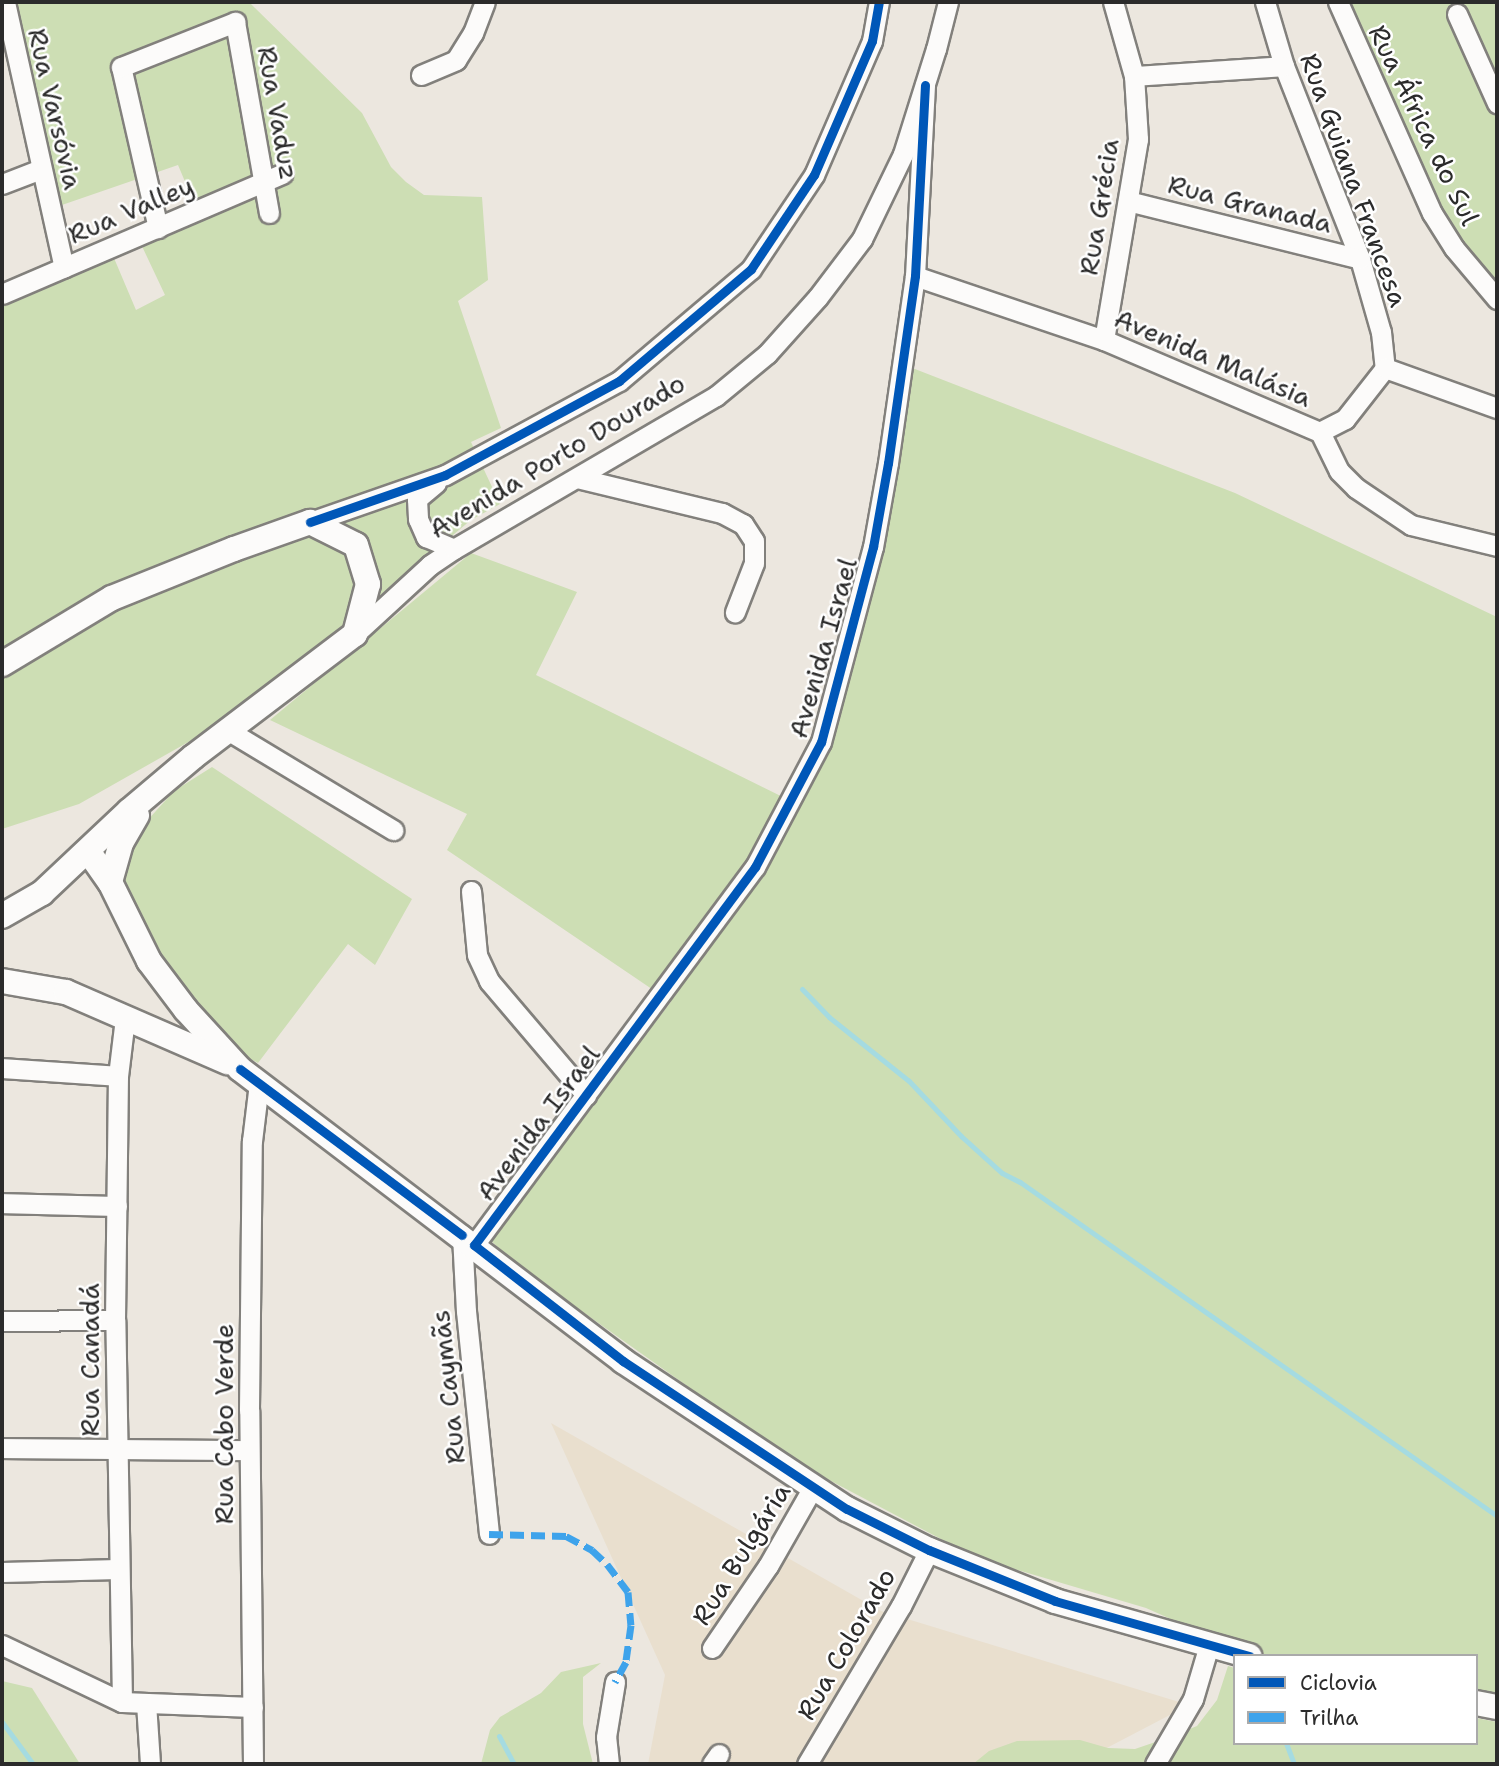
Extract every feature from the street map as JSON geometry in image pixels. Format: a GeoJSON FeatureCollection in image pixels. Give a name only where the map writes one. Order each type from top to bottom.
{"type":"FeatureCollection","features":[{"type":"Feature","properties":{"kind":"main road"},"geometry":{"type":"LineString","coordinates":[[310,522],[356,545],[368,584],[355,634]]}},
{"type":"Feature","properties":{"kind":"main road","name":"Avenida Porto Dourado"},"geometry":{"type":"LineString","coordinates":[[2,664],[112,598],[310,522]]}},
{"type":"Feature","properties":{"kind":"main road","name":"Avenida Porto Dourado"},"geometry":{"type":"LineString","coordinates":[[2,916],[42,893],[129,811],[193,757],[355,634]]}},
{"type":"Feature","properties":{"kind":"main road"},"geometry":{"type":"LineString","coordinates":[[110,881],[121,843],[138,814],[193,757]]}},
{"type":"Feature","properties":{"kind":"main road"},"geometry":{"type":"LineString","coordinates":[[88,851],[110,881],[149,961],[186,1010],[250,1076],[623,1361],[847,1509],[929,1550],[1055,1601],[1242,1654]]}},
{"type":"Feature","properties":{"kind":"main road"},"geometry":{"type":"LineString","coordinates":[[2,981],[66,992],[250,1076]]}},
{"type":"Feature","properties":{"kind":"main road"},"geometry":{"type":"LineString","coordinates":[[1478,1703],[1497,1707]]}},
{"type":"Feature","properties":{"kind":"street","name":"Rua Varsóvia"},"geometry":{"type":"LineString","coordinates":[[5,2],[64,268]]}},
{"type":"Feature","properties":{"kind":"street"},"geometry":{"type":"LineString","coordinates":[[421,75],[456,60],[473,33],[485,2]]}},
{"type":"Feature","properties":{"kind":"street","name":"Avenida Porto Dourado"},"geometry":{"type":"LineString","coordinates":[[310,522],[445,475],[620,381],[751,270],[814,175],[872,41],[879,2]]}},
{"type":"Feature","properties":{"kind":"street","name":"Avenida Porto Dourado"},"geometry":{"type":"LineString","coordinates":[[355,634],[430,565],[716,396],[767,354],[818,297],[862,239],[892,180],[925,85],[947,2]]}},
{"type":"Feature","properties":{"kind":"street","name":"Rua Grécia"},"geometry":{"type":"LineString","coordinates":[[1104,340],[1138,139],[1134,76],[1112,2]]}},
{"type":"Feature","properties":{"kind":"street","name":"Rua Guiana Francesa"},"geometry":{"type":"LineString","coordinates":[[1265,2],[1284,66],[1360,259],[1381,332],[1384,368]]}},
{"type":"Feature","properties":{"kind":"street","name":"Rua África do Sul"},"geometry":{"type":"LineString","coordinates":[[1338,2],[1432,213],[1454,248],[1497,299]]}},
{"type":"Feature","properties":{"kind":"street"},"geometry":{"type":"LineString","coordinates":[[1457,14],[1497,103]]}},
{"type":"Feature","properties":{"kind":"street","name":"Rua Vaduz"},"geometry":{"type":"LineString","coordinates":[[158,228],[121,67],[235,22],[269,213]]}},
{"type":"Feature","properties":{"kind":"street"},"geometry":{"type":"LineString","coordinates":[[1134,76],[1284,66]]}},
{"type":"Feature","properties":{"kind":"street","name":"Avenida Israel"},"geometry":{"type":"LineString","coordinates":[[468,1240],[586,1095],[755,867],[821,742],[873,547],[915,276],[925,85]]}},
{"type":"Feature","properties":{"kind":"street"},"geometry":{"type":"LineString","coordinates":[[2,184],[41,169]]}},
{"type":"Feature","properties":{"kind":"street","name":"Rua Valley"},"geometry":{"type":"LineString","coordinates":[[2,294],[282,174]]}},
{"type":"Feature","properties":{"kind":"street","name":"Rua Granada"},"geometry":{"type":"LineString","coordinates":[[1128,201],[1360,259]]}},
{"type":"Feature","properties":{"kind":"street","name":"Avenida Malásia"},"geometry":{"type":"LineString","coordinates":[[915,276],[1104,340],[1320,432],[1339,471],[1411,525],[1497,546]]}},
{"type":"Feature","properties":{"kind":"street"},"geometry":{"type":"LineString","coordinates":[[1320,432],[1345,419],[1384,368],[1497,408]]}},
{"type":"Feature","properties":{"kind":"street"},"geometry":{"type":"LineString","coordinates":[[445,475],[417,499],[418,519],[426,537],[454,549]]}},
{"type":"Feature","properties":{"kind":"street"},"geometry":{"type":"LineString","coordinates":[[577,478],[722,513],[743,524],[754,541],[754,563],[735,612]]}},
{"type":"Feature","properties":{"kind":"street"},"geometry":{"type":"LineString","coordinates":[[229,731],[393,830]]}},
{"type":"Feature","properties":{"kind":"street"},"geometry":{"type":"LineString","coordinates":[[471,891],[477,956],[489,981],[586,1095]]}},
{"type":"Feature","properties":{"kind":"street","name":"Rua Canadá"},"geometry":{"type":"LineString","coordinates":[[122,1702],[115,1320],[118,1076],[125,1018]]}},
{"type":"Feature","properties":{"kind":"street"},"geometry":{"type":"LineString","coordinates":[[2,1068],[118,1076]]}},
{"type":"Feature","properties":{"kind":"street","name":"Rua Cabo Verde"},"geometry":{"type":"LineString","coordinates":[[250,1076],[253,1764]]}},
{"type":"Feature","properties":{"kind":"street"},"geometry":{"type":"LineString","coordinates":[[2,1203],[117,1206]]}},
{"type":"Feature","properties":{"kind":"street","name":"Rua Caymãs"},"geometry":{"type":"LineString","coordinates":[[468,1240],[466,1311],[489,1534]]}},
{"type":"Feature","properties":{"kind":"street"},"geometry":{"type":"LineString","coordinates":[[2,1321],[115,1320]]}},
{"type":"Feature","properties":{"kind":"street"},"geometry":{"type":"LineString","coordinates":[[2,1448],[250,1450]]}},
{"type":"Feature","properties":{"kind":"street","name":"Rua Bulgária"},"geometry":{"type":"LineString","coordinates":[[712,1648],[768,1566],[814,1487]]}},
{"type":"Feature","properties":{"kind":"street","name":"Rua Colorado"},"geometry":{"type":"LineString","coordinates":[[807,1764],[901,1605],[929,1550]]}},
{"type":"Feature","properties":{"kind":"street"},"geometry":{"type":"LineString","coordinates":[[2,1572],[118,1569]]}},
{"type":"Feature","properties":{"kind":"street"},"geometry":{"type":"LineString","coordinates":[[1154,1764],[1193,1699],[1209,1644]]}},
{"type":"Feature","properties":{"kind":"street"},"geometry":{"type":"LineString","coordinates":[[2,1645],[122,1702],[253,1707]]}},
{"type":"Feature","properties":{"kind":"street"},"geometry":{"type":"LineString","coordinates":[[609,1764],[606,1737],[615,1682]]}},
{"type":"Feature","properties":{"kind":"street"},"geometry":{"type":"LineString","coordinates":[[146,1703],[150,1764]]}},
{"type":"Feature","properties":{"kind":"shaded area"},"geometry":{"type":"Polygon","coordinates":[[[551,1423],[881,1611],[1189,1705],[1076,1764],[648,1764],[665,1675],[551,1423]]]}},
{"type":"Feature","properties":{"kind":"green space"},"geometry":{"type":"Polygon","coordinates":[[[15,2],[249,2],[362,113],[391,167],[406,182],[424,195],[482,197],[488,280],[458,301],[501,428],[471,442],[500,504],[471,520],[236,715],[79,804],[2,829],[2,300],[111,251],[136,310],[165,295],[140,242],[197,210],[178,165],[59,206],[15,2]]]}},
{"type":"Feature","properties":{"kind":"green space"},"geometry":{"type":"Polygon","coordinates":[[[1339,2],[1497,2],[1497,285],[1440,220],[1339,2]]]}},
{"type":"Feature","properties":{"kind":"green space"},"geometry":{"type":"Polygon","coordinates":[[[902,364],[1235,493],[1497,617],[1497,1695],[1478,1690],[1478,1654],[1250,1654],[1146,1608],[977,1558],[793,1461],[518,1266],[487,1237],[671,1002],[447,850],[467,814],[270,720],[471,553],[577,592],[536,675],[801,806],[832,747],[872,575],[902,364]]]}},
{"type":"Feature","properties":{"kind":"green space"},"geometry":{"type":"Polygon","coordinates":[[[212,767],[412,899],[375,965],[348,944],[258,1063],[234,1050],[187,993],[146,937],[122,879],[136,833],[174,791],[212,767]]]}},
{"type":"Feature","properties":{"kind":"green space"},"geometry":{"type":"Polygon","coordinates":[[[601,1663],[583,1677],[583,1724],[593,1764],[481,1764],[490,1730],[500,1717],[541,1693],[561,1672],[601,1663]]]}},
{"type":"Feature","properties":{"kind":"green space"},"geometry":{"type":"Polygon","coordinates":[[[1228,1666],[1233,1667],[1233,1745],[1478,1745],[1478,1718],[1497,1722],[1497,1764],[973,1764],[989,1751],[1017,1741],[1080,1740],[1108,1748],[1135,1749],[1197,1726],[1217,1700],[1228,1666]]]}},
{"type":"Feature","properties":{"kind":"green space"},"geometry":{"type":"Polygon","coordinates":[[[2,1681],[32,1688],[80,1764],[2,1764],[2,1681]]]}},
{"type":"Feature","properties":{"kind":"waterway"},"geometry":{"type":"LineString","coordinates":[[802,989],[829,1017],[909,1081],[961,1136],[1002,1173],[1020,1182],[1497,1516]]}},
{"type":"Feature","properties":{"kind":"waterway"},"geometry":{"type":"LineString","coordinates":[[2,1722],[33,1764]]}},
{"type":"Feature","properties":{"kind":"waterway"},"geometry":{"type":"LineString","coordinates":[[499,1736],[514,1764]]}},
{"type":"Feature","properties":{"kind":"waterway"},"geometry":{"type":"LineString","coordinates":[[1287,1745],[1294,1764]]}},
{"type":"Feature","properties":{"kind":"marked path"},"geometry":{"type":"LineString","coordinates":[[489,1534],[566,1536],[592,1550],[607,1564],[628,1592],[631,1625],[626,1662],[615,1682]]}},
{"type":"Feature","properties":{"kind":"cycle path"},"geometry":{"type":"LineString","coordinates":[[310,522],[445,475],[619,381],[751,269],[814,175],[872,41],[879,2]]}},
{"type":"Feature","properties":{"kind":"cycle path"},"geometry":{"type":"LineString","coordinates":[[925,85],[915,276],[888,463],[873,547],[821,742],[755,867],[474,1245],[623,1361],[847,1509],[929,1550],[1055,1601],[1242,1654]]}},
{"type":"Feature","properties":{"kind":"cycle path"},"geometry":{"type":"LineString","coordinates":[[240,1069],[462,1235]]}}]}
